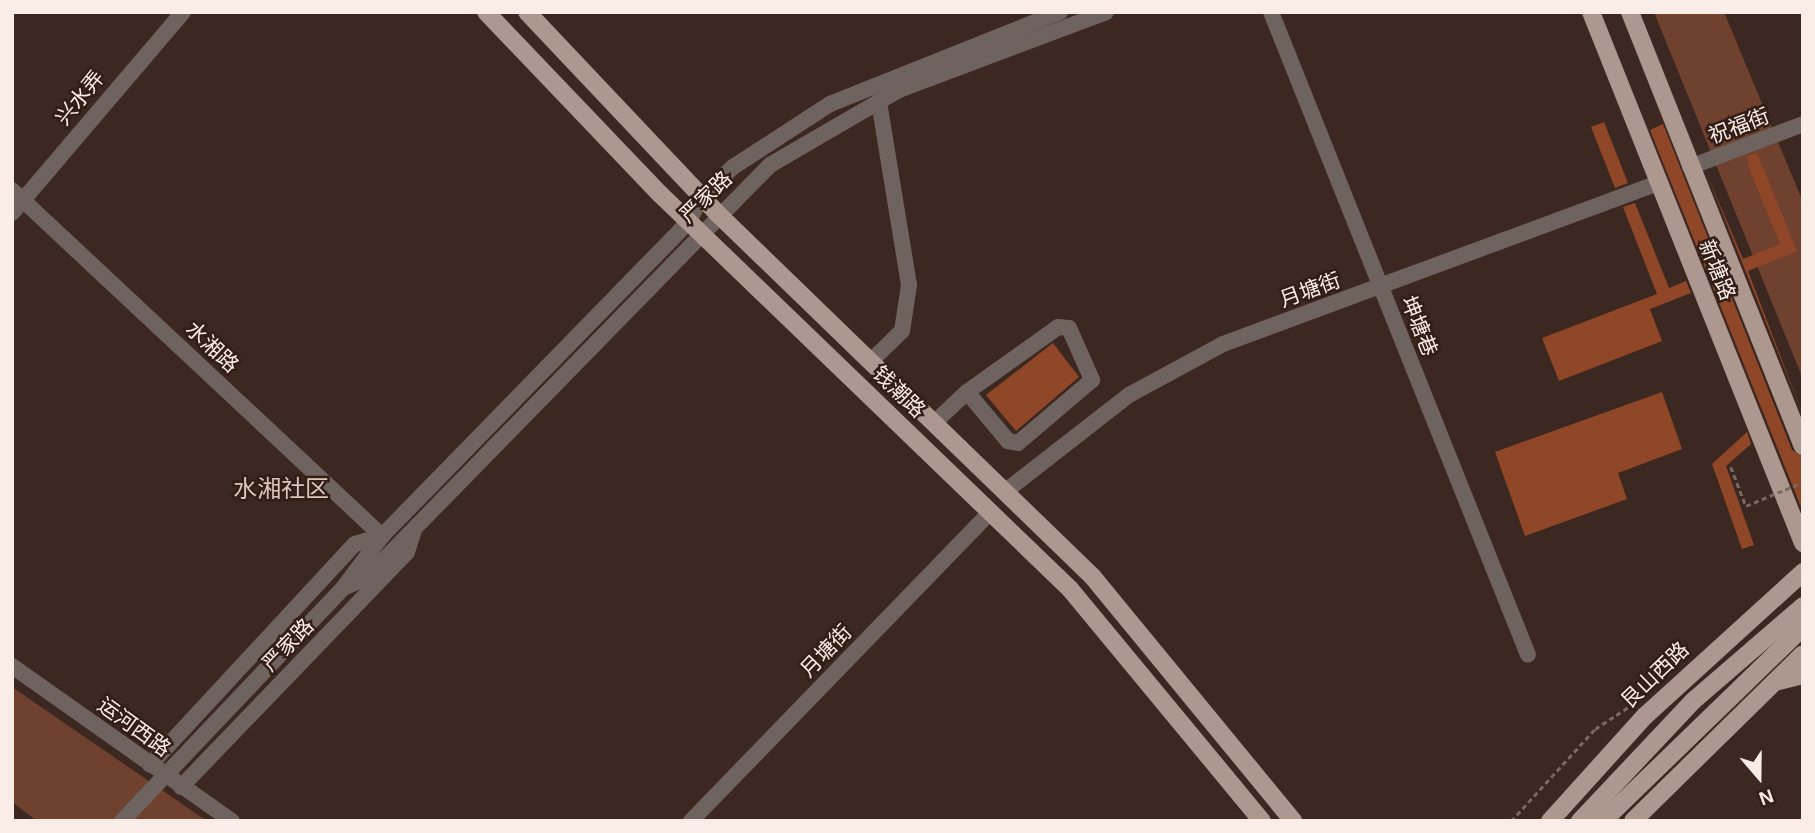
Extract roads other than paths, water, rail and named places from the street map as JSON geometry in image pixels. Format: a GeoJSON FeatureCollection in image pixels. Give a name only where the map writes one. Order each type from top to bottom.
{"type":"FeatureCollection","features":[{"type":"Feature","properties":{"kind":"main road","name":"钱潮路"},"geometry":{"type":"LineString","coordinates":[[486,12],[693,227],[991,511],[1085,606],[1262,821]]}},
{"type":"Feature","properties":{"kind":"main road","name":"钱潮路"},"geometry":{"type":"LineString","coordinates":[[527,12],[718,214],[1007,491],[1091,576],[1293,821]]}},
{"type":"Feature","properties":{"kind":"main road","name":"新塘路"},"geometry":{"type":"LineString","coordinates":[[1591,12],[1803,543]]}},
{"type":"Feature","properties":{"kind":"main road","name":"新塘路"},"geometry":{"type":"LineString","coordinates":[[1630,12],[1803,446]]}},
{"type":"Feature","properties":{"kind":"main road","name":"艮山西路"},"geometry":{"type":"LineString","coordinates":[[1550,821],[1645,716],[1803,572]]}},
{"type":"Feature","properties":{"kind":"main road"},"geometry":{"type":"LineString","coordinates":[[1580,821],[1693,701],[1803,606]]}},
{"type":"Feature","properties":{"kind":"main road"},"geometry":{"type":"LineString","coordinates":[[1603,821],[1803,627]]}},
{"type":"Feature","properties":{"kind":"main road"},"geometry":{"type":"LineString","coordinates":[[1633,821],[1768,684],[1803,654]]}},
{"type":"Feature","properties":{"kind":"main road"},"geometry":{"type":"LineString","coordinates":[[1768,684],[1803,675]]}},
{"type":"Feature","properties":{"kind":"street","name":"兴水弄"},"geometry":{"type":"LineString","coordinates":[[12,214],[18,195],[183,12]]}},
{"type":"Feature","properties":{"kind":"street","name":"严家路"},"geometry":{"type":"LineString","coordinates":[[343,588],[366,578],[415,527],[693,227],[702,197],[761,146],[830,104],[1060,12]]}},
{"type":"Feature","properties":{"kind":"street","name":"严家路"},"geometry":{"type":"LineString","coordinates":[[122,821],[343,588],[382,536],[693,227],[718,214],[787,152],[879,101],[1106,12]]}},
{"type":"Feature","properties":{"kind":"street","name":"坤塘巷"},"geometry":{"type":"LineString","coordinates":[[1271,12],[1528,655]]}},
{"type":"Feature","properties":{"kind":"street"},"geometry":{"type":"LineString","coordinates":[[871,360],[902,331],[909,285],[879,101]]}},
{"type":"Feature","properties":{"kind":"street","name":"祝福街"},"geometry":{"type":"LineString","coordinates":[[1690,167],[1803,124]]}},
{"type":"Feature","properties":{"kind":"street","name":"月塘街"},"geometry":{"type":"LineString","coordinates":[[1007,491],[1161,375],[1223,344],[1658,183]]}},
{"type":"Feature","properties":{"kind":"street","name":"水湘路"},"geometry":{"type":"LineString","coordinates":[[18,195],[382,536]]}},
{"type":"Feature","properties":{"kind":"street"},"geometry":{"type":"LineString","coordinates":[[935,422],[967,392],[1058,327],[1069,328],[1093,380],[1018,443],[1008,441],[967,392]]}},
{"type":"Feature","properties":{"kind":"street","name":"月塘街"},"geometry":{"type":"LineString","coordinates":[[691,821],[991,511]]}},
{"type":"Feature","properties":{"kind":"street","name":"严家路"},"geometry":{"type":"LineString","coordinates":[[181,787],[407,552],[415,527]]}},
{"type":"Feature","properties":{"kind":"street","name":"严家路"},"geometry":{"type":"LineString","coordinates":[[150,765],[355,544],[382,536]]}},
{"type":"Feature","properties":{"kind":"street","name":"运河西路"},"geometry":{"type":"LineString","coordinates":[[12,666],[232,821]]}},
{"type":"Feature","properties":{"kind":"district","name":"水湘社区"},"geometry":{"type":"Point","coordinates":[281,489]}}]}
